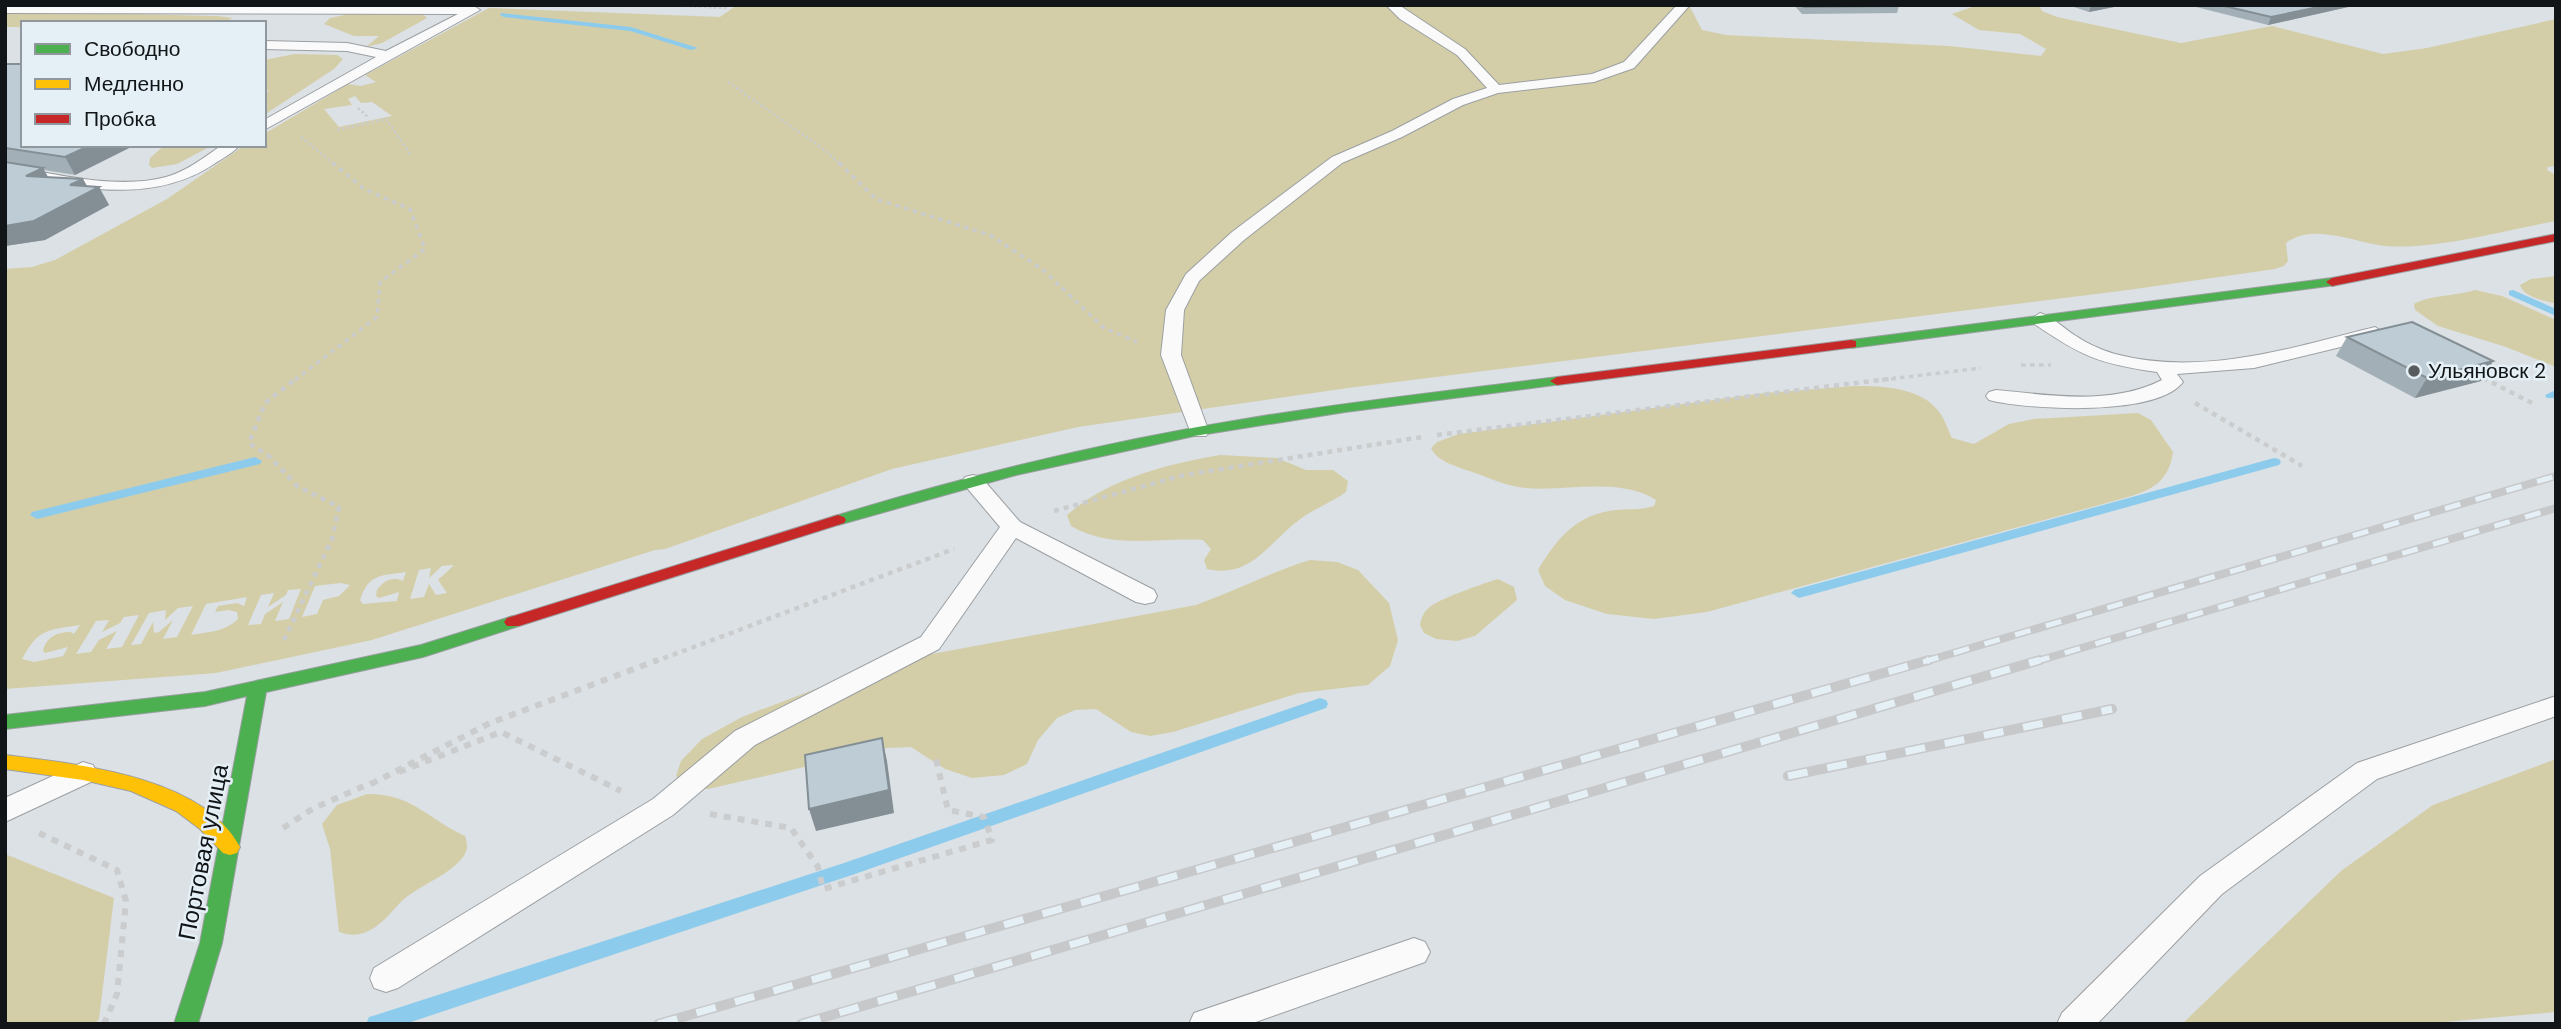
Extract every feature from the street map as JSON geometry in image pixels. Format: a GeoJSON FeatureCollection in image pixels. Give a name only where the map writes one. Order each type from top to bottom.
{"type":"FeatureCollection","features":[{"type":"Feature","properties":{"kind":"main road"},"geometry":{"type":"LineString","coordinates":[[5,722],[205,699],[423,652],[862,512],[1104,450],[1314,412],[2306,287],[2556,237]]}},
{"type":"Feature","properties":{"kind":"main road","name":"Портовая улица"},"geometry":{"type":"LineString","coordinates":[[186,1024],[211,943],[258,688]]}},
{"type":"Feature","properties":{"kind":"main road"},"geometry":{"type":"LineString","coordinates":[[5,762],[83,773],[163,795],[202,818],[229,847]]}},
{"type":"Feature","properties":{"kind":"lane"},"geometry":{"type":"LineString","coordinates":[[1392,5],[1404,16],[1461,52],[1496,89]]}},
{"type":"Feature","properties":{"kind":"lane"},"geometry":{"type":"LineString","coordinates":[[1199,432],[1171,355],[1175,310],[1192,278],[1238,236],[1337,160],[1458,102],[1496,89],[1594,78],[1629,65],[1684,5]]}},
{"type":"Feature","properties":{"kind":"lane"},"geometry":{"type":"LineString","coordinates":[[5,9],[265,7],[474,10],[387,55],[266,125]]}},
{"type":"Feature","properties":{"kind":"lane"},"geometry":{"type":"LineString","coordinates":[[266,46],[347,47],[387,55]]}},
{"type":"Feature","properties":{"kind":"lane"},"geometry":{"type":"LineString","coordinates":[[5,170],[74,181],[143,185],[168,182],[229,147]]}},
{"type":"Feature","properties":{"kind":"lane"},"geometry":{"type":"LineString","coordinates":[[2040,319],[2076,345],[2120,361],[2163,367],[2220,369],[2387,330]]}},
{"type":"Feature","properties":{"kind":"lane"},"geometry":{"type":"LineString","coordinates":[[1996,396],[2069,402],[2137,398],[2173,382],[2163,367]]}},
{"type":"Feature","properties":{"kind":"lane"},"geometry":{"type":"LineString","coordinates":[[974,482],[1012,527],[1145,596]]}},
{"type":"Feature","properties":{"kind":"lane"},"geometry":{"type":"LineString","coordinates":[[386,978],[663,807],[745,738],[930,643],[1012,527]]}},
{"type":"Feature","properties":{"kind":"lane"},"geometry":{"type":"LineString","coordinates":[[2074,1024],[2211,885],[2367,771],[2556,706]]}},
{"type":"Feature","properties":{"kind":"lane"},"geometry":{"type":"LineString","coordinates":[[5,811],[83,773]]}},
{"type":"Feature","properties":{"kind":"lane"},"geometry":{"type":"LineString","coordinates":[[1206,1024],[1414,952]]}},
{"type":"Feature","properties":{"kind":"path"},"geometry":{"type":"LineString","coordinates":[[669,5],[724,8],[728,5]]}},
{"type":"Feature","properties":{"kind":"path"},"geometry":{"type":"LineString","coordinates":[[728,82],[826,150],[877,199],[990,235],[1042,269],[1104,328],[1171,355]]}},
{"type":"Feature","properties":{"kind":"path"},"geometry":{"type":"LineString","coordinates":[[337,130],[386,119],[411,155]]}},
{"type":"Feature","properties":{"kind":"path"},"geometry":{"type":"LineString","coordinates":[[258,688],[332,539],[339,507],[297,486],[270,457],[249,443],[265,403],[377,317],[380,282],[425,250],[410,209],[364,189],[300,136],[266,125]]}},
{"type":"Feature","properties":{"kind":"path"},"geometry":{"type":"LineString","coordinates":[[2012,364],[2084,366],[2120,361]]}},
{"type":"Feature","properties":{"kind":"path"},"geometry":{"type":"LineString","coordinates":[[371,783],[490,723],[1070,505],[1184,475],[1419,437],[1984,368]]}},
{"type":"Feature","properties":{"kind":"path"},"geometry":{"type":"LineString","coordinates":[[2471,373],[2536,405]]}},
{"type":"Feature","properties":{"kind":"path"},"geometry":{"type":"LineString","coordinates":[[2206,410],[2300,464]]}},
{"type":"Feature","properties":{"kind":"path"},"geometry":{"type":"LineString","coordinates":[[229,847],[271,835],[314,808],[501,732],[648,804],[791,828],[818,867],[822,889],[992,840],[986,821],[948,810],[934,755]]}},
{"type":"Feature","properties":{"kind":"path"},"geometry":{"type":"LineString","coordinates":[[29,830],[52,837],[117,870],[126,901],[117,994],[104,1024]]}},
{"type":"Feature","properties":{"kind":"shaded area"},"geometry":{"type":"Polygon","coordinates":[[[737,5],[1689,5],[1702,30],[1726,35],[1949,46],[2041,56],[2046,49],[2020,34],[1979,30],[1952,14],[1978,5],[2039,5],[2042,11],[2057,17],[2181,43],[2272,26],[2383,54],[2427,48],[2556,19],[2556,166],[2548,167],[2547,170],[2556,175],[2556,221],[2426,245],[2385,246],[2335,235],[2309,234],[2286,243],[2288,261],[2284,266],[2275,269],[2128,290],[1348,388],[1078,427],[892,469],[665,549],[372,640],[216,673],[5,689],[5,269],[32,267],[55,260],[167,199],[242,147],[266,147],[266,133],[348,84],[361,86],[376,82],[365,75],[489,8],[720,17],[737,5]],[[355,96],[348,99],[352,105],[324,109],[339,127],[392,116],[372,102],[361,103],[355,96]],[[454,565],[442,566],[429,578],[431,568],[419,570],[410,599],[424,597],[429,584],[436,595],[447,593],[438,580],[454,565]],[[406,572],[372,580],[360,600],[363,604],[397,601],[399,592],[379,598],[376,596],[377,590],[388,580],[403,581],[406,572]],[[340,583],[315,586],[302,617],[317,614],[323,600],[339,596],[350,585],[340,583]],[[301,589],[288,590],[286,595],[268,607],[274,593],[261,595],[248,625],[261,624],[265,614],[283,602],[275,621],[289,619],[301,589]],[[247,597],[206,604],[191,635],[228,627],[238,619],[237,612],[215,612],[218,606],[237,603],[244,606],[247,597]],[[193,606],[178,608],[165,620],[166,610],[149,613],[131,645],[141,644],[153,622],[154,633],[173,620],[163,639],[177,637],[193,606]],[[139,615],[124,617],[120,623],[102,632],[109,620],[96,621],[76,654],[91,652],[99,640],[117,631],[106,649],[122,647],[139,615]],[[80,625],[51,630],[39,636],[22,659],[34,662],[63,656],[68,647],[45,653],[43,651],[47,642],[61,633],[74,634],[80,625]]]}},
{"type":"Feature","properties":{"kind":"shaded area"},"geometry":{"type":"Polygon","coordinates":[[[5,11],[233,18],[226,21],[21,21],[21,27],[5,27],[5,11]]]}},
{"type":"Feature","properties":{"kind":"shaded area"},"geometry":{"type":"Polygon","coordinates":[[[354,13],[423,14],[427,18],[382,43],[366,47],[379,36],[354,36],[324,24],[330,18],[354,13]]]}},
{"type":"Feature","properties":{"kind":"shaded area"},"geometry":{"type":"Polygon","coordinates":[[[295,54],[337,55],[343,59],[334,69],[266,114],[266,93],[269,91],[266,89],[266,60],[295,54]]]}},
{"type":"Feature","properties":{"kind":"shaded area"},"geometry":{"type":"Polygon","coordinates":[[[163,147],[209,147],[177,164],[152,168],[149,165],[150,158],[163,147]]]}},
{"type":"Feature","properties":{"kind":"shaded area"},"geometry":{"type":"Polygon","coordinates":[[[2556,276],[2556,304],[2530,296],[2520,285],[2531,279],[2556,276]]]}},
{"type":"Feature","properties":{"kind":"shaded area"},"geometry":{"type":"Polygon","coordinates":[[[2475,290],[2502,296],[2556,320],[2556,367],[2506,347],[2438,326],[2415,310],[2414,304],[2420,301],[2475,290]]]}},
{"type":"Feature","properties":{"kind":"shaded area"},"geometry":{"type":"Polygon","coordinates":[[[1854,386],[1901,390],[1923,398],[1940,413],[1952,438],[1974,444],[2009,424],[2034,419],[2138,413],[2151,420],[2173,452],[2165,476],[2138,494],[1707,612],[1654,619],[1607,614],[1565,600],[1545,586],[1538,570],[1561,538],[1579,522],[1602,512],[1654,506],[1656,500],[1624,488],[1535,489],[1511,486],[1446,462],[1431,448],[1437,442],[1459,434],[1765,393],[1854,386]]]}},
{"type":"Feature","properties":{"kind":"shaded area"},"geometry":{"type":"Polygon","coordinates":[[[1220,455],[1277,458],[1306,470],[1333,470],[1348,481],[1346,492],[1299,520],[1258,557],[1235,569],[1222,571],[1207,569],[1204,560],[1211,549],[1203,540],[1119,540],[1102,538],[1071,526],[1067,515],[1083,502],[1119,483],[1159,468],[1220,455]]]}},
{"type":"Feature","properties":{"kind":"shaded area"},"geometry":{"type":"Polygon","coordinates":[[[1310,560],[1337,562],[1358,570],[1389,603],[1398,640],[1390,666],[1368,685],[1299,693],[1173,732],[1150,736],[1131,732],[1096,709],[1075,710],[1057,718],[1038,740],[1027,764],[1004,775],[972,778],[945,769],[911,747],[887,748],[708,789],[685,789],[676,776],[681,761],[702,739],[742,717],[826,685],[921,656],[1196,605],[1310,560]]]}},
{"type":"Feature","properties":{"kind":"shaded area"},"geometry":{"type":"Polygon","coordinates":[[[1498,579],[1514,587],[1517,600],[1475,636],[1457,641],[1436,639],[1424,633],[1420,622],[1431,606],[1498,579]]]}},
{"type":"Feature","properties":{"kind":"shaded area"},"geometry":{"type":"Polygon","coordinates":[[[2556,759],[2556,1012],[2422,1024],[2182,1024],[2341,871],[2433,805],[2556,759]]]}},
{"type":"Feature","properties":{"kind":"shaded area"},"geometry":{"type":"Polygon","coordinates":[[[367,794],[396,798],[419,808],[465,836],[467,847],[457,864],[404,899],[377,926],[356,935],[339,932],[330,849],[322,824],[337,805],[367,794]]]}},
{"type":"Feature","properties":{"kind":"shaded area"},"geometry":{"type":"Polygon","coordinates":[[[5,854],[114,898],[99,1019],[95,1024],[5,1024],[5,854]]]}},
{"type":"Feature","properties":{"kind":"building"},"geometry":{"type":"Polygon","coordinates":[[[1802,5],[1899,5],[1899,6],[1804,7],[1802,5]]]}},
{"type":"Feature","properties":{"kind":"building"},"geometry":{"type":"Polygon","coordinates":[[[2220,5],[2328,5],[2271,17],[2220,5]]]}},
{"type":"Feature","properties":{"kind":"building"},"geometry":{"type":"Polygon","coordinates":[[[5,64],[21,64],[21,147],[87,147],[65,157],[5,148],[5,64]]]}},
{"type":"Feature","properties":{"kind":"building"},"geometry":{"type":"Polygon","coordinates":[[[5,162],[43,168],[26,176],[83,179],[70,185],[99,187],[34,221],[5,226],[5,162]]]}},
{"type":"Feature","properties":{"kind":"building"},"geometry":{"type":"Polygon","coordinates":[[[2412,322],[2493,361],[2427,378],[2347,337],[2412,322]]]}},
{"type":"Feature","properties":{"kind":"building"},"geometry":{"type":"Polygon","coordinates":[[[882,738],[889,790],[809,809],[805,755],[882,738]]]}},
{"type":"Feature","properties":{"kind":"waterway"},"geometry":{"type":"LineString","coordinates":[[504,15],[631,29],[694,48]]}},
{"type":"Feature","properties":{"kind":"waterway"},"geometry":{"type":"LineString","coordinates":[[2513,293],[2556,313]]}},
{"type":"Feature","properties":{"kind":"waterway"},"geometry":{"type":"LineString","coordinates":[[2551,395],[2556,394]]}},
{"type":"Feature","properties":{"kind":"waterway"},"geometry":{"type":"LineString","coordinates":[[37,515],[255,461]]}},
{"type":"Feature","properties":{"kind":"waterway"},"geometry":{"type":"LineString","coordinates":[[1799,593],[2274,462]]}},
{"type":"Feature","properties":{"kind":"waterway"},"geometry":{"type":"LineString","coordinates":[[376,1024],[848,869],[1320,704]]}},
{"type":"Feature","properties":{"kind":"railway"},"geometry":{"type":"LineString","coordinates":[[1923,662],[2556,476]]}},
{"type":"Feature","properties":{"kind":"railway"},"geometry":{"type":"LineString","coordinates":[[2034,662],[2556,508]]}},
{"type":"Feature","properties":{"kind":"railway"},"geometry":{"type":"LineString","coordinates":[[658,1024],[1929,660]]}},
{"type":"Feature","properties":{"kind":"railway"},"geometry":{"type":"LineString","coordinates":[[801,1024],[2040,660]]}},
{"type":"Feature","properties":{"kind":"railway"},"geometry":{"type":"LineString","coordinates":[[1788,776],[2112,709]]}},
{"type":"Feature","properties":{"kind":"traffic: fast"},"geometry":{"type":"LineString","coordinates":[[1851,344],[2332,282]]}},
{"type":"Feature","properties":{"kind":"traffic: fast"},"geometry":{"type":"LineString","coordinates":[[838,520],[1014,471],[1194,432],[1345,408],[1557,381]]}},
{"type":"Feature","properties":{"kind":"traffic: fast"},"geometry":{"type":"LineString","coordinates":[[5,722],[205,699],[423,651],[513,622]]}},
{"type":"Feature","properties":{"kind":"traffic: fast"},"geometry":{"type":"LineString","coordinates":[[186,1024],[211,943],[258,688]]}},
{"type":"Feature","properties":{"kind":"traffic: slow"},"geometry":{"type":"LineString","coordinates":[[5,762],[109,778],[159,794],[183,805],[204,820],[230,847]]}},
{"type":"Feature","properties":{"kind":"traffic: jam"},"geometry":{"type":"LineString","coordinates":[[2332,282],[2556,237]]}},
{"type":"Feature","properties":{"kind":"traffic: jam"},"geometry":{"type":"LineString","coordinates":[[1557,381],[1851,344]]}},
{"type":"Feature","properties":{"kind":"traffic: jam"},"geometry":{"type":"LineString","coordinates":[[513,622],[838,520]]}},
{"type":"Feature","properties":{"kind":"place","name":"Ульяновск 2"},"geometry":{"type":"Point","coordinates":[2414,371]}}]}
